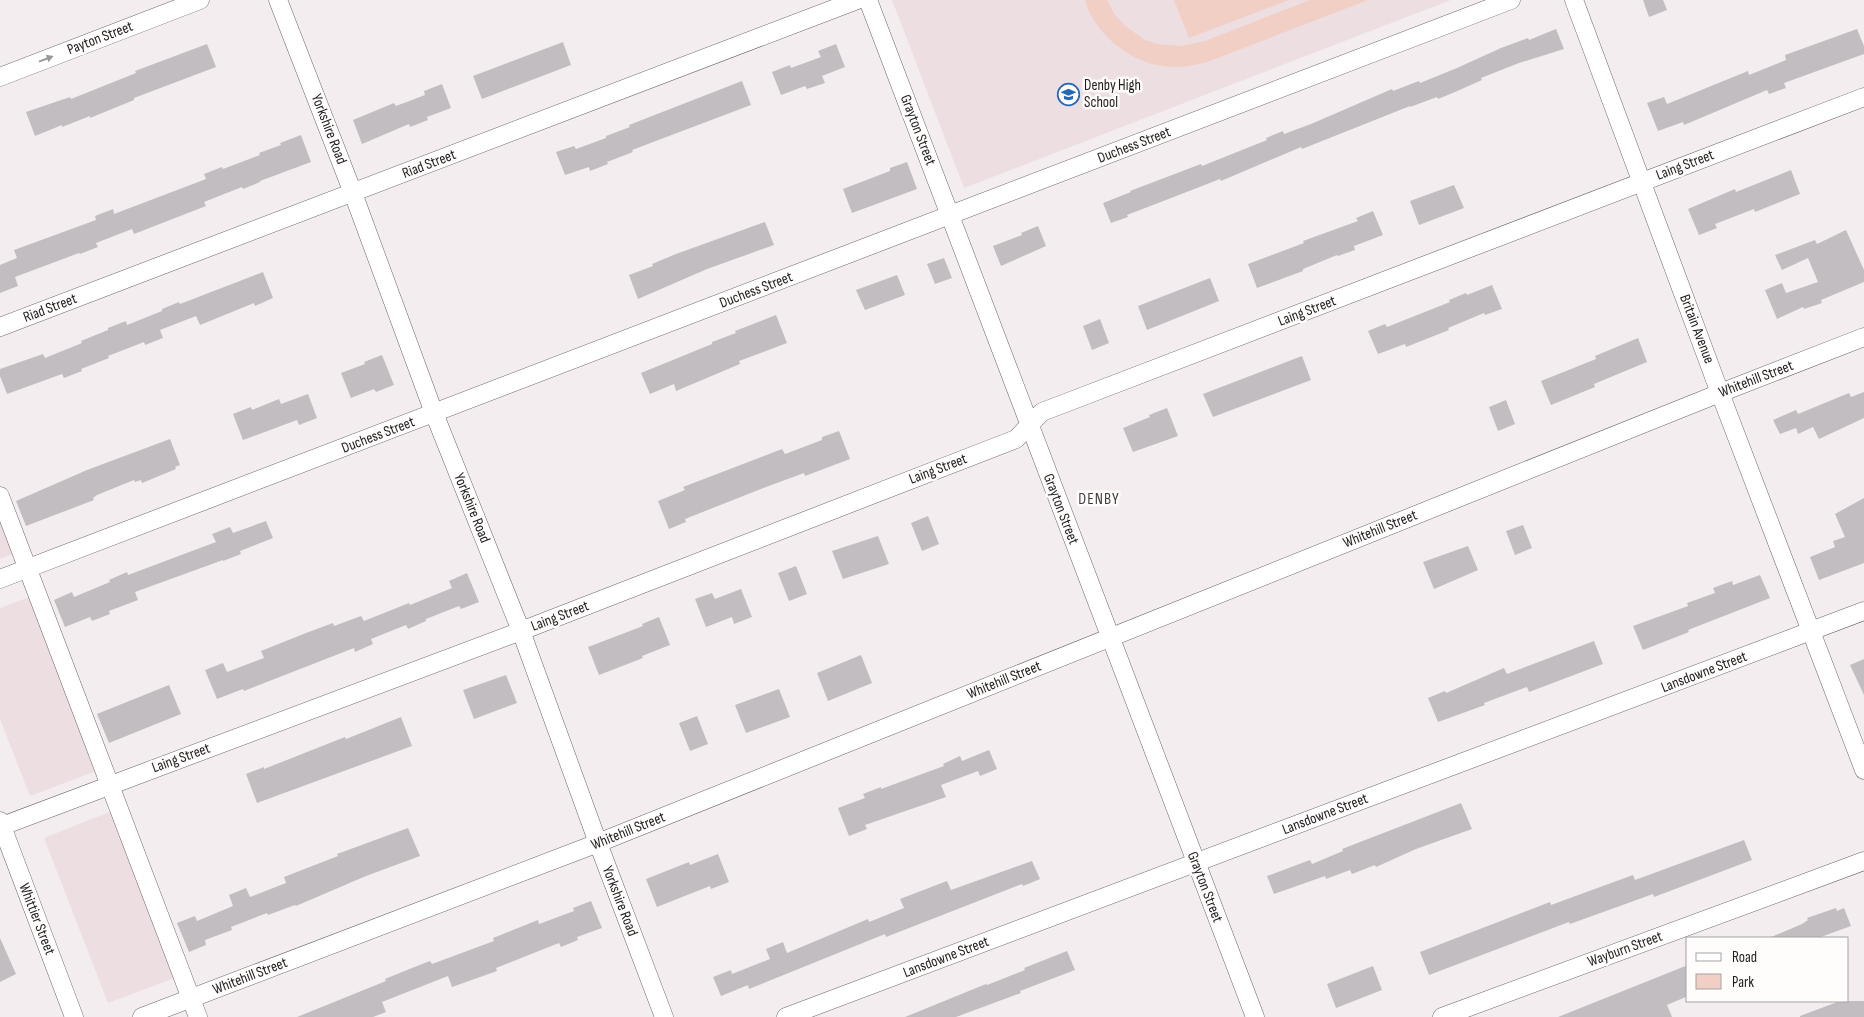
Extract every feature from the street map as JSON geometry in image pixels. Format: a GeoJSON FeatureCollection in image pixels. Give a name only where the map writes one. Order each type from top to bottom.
{"type":"FeatureCollection","features":[{"type":"Feature","properties":{"kind":"street","name":"Payton Street"},"geometry":{"type":"LineString","coordinates":[[0,76],[200,0]]}},
{"type":"Feature","properties":{"kind":"street","name":"Yorkshire Road"},"geometry":{"type":"LineString","coordinates":[[278,0],[353,193],[434,413],[522,631],[598,843],[664,1017]]}},
{"type":"Feature","properties":{"kind":"street","name":"Riad Street"},"geometry":{"type":"LineString","coordinates":[[0,327],[857,0]]}},
{"type":"Feature","properties":{"kind":"street","name":"Grayton Street"},"geometry":{"type":"LineString","coordinates":[[868,0],[1255,1017]]}},
{"type":"Feature","properties":{"kind":"street","name":"Duchess Street"},"geometry":{"type":"LineString","coordinates":[[0,579],[1511,0]]}},
{"type":"Feature","properties":{"kind":"street","name":"Britain Avenue"},"geometry":{"type":"LineString","coordinates":[[1574,0],[1720,392],[1864,770]]}},
{"type":"Feature","properties":{"kind":"street","name":"Laing Street"},"geometry":{"type":"LineString","coordinates":[[1,824],[522,631],[1016,439],[1042,412],[1864,96]]}},
{"type":"Feature","properties":{"kind":"street","name":"Whitehill Street"},"geometry":{"type":"LineString","coordinates":[[142,1017],[598,843],[1720,392],[1864,337]]}},
{"type":"Feature","properties":{"kind":"street"},"geometry":{"type":"LineString","coordinates":[[0,496],[198,1017]]}},
{"type":"Feature","properties":{"kind":"street","name":"Lansdowne Street"},"geometry":{"type":"LineString","coordinates":[[786,1017],[1864,612]]}},
{"type":"Feature","properties":{"kind":"street","name":"Whittier Street"},"geometry":{"type":"LineString","coordinates":[[1,824],[74,1017]]}},
{"type":"Feature","properties":{"kind":"street","name":"Wayburn Street"},"geometry":{"type":"LineString","coordinates":[[1442,1017],[1864,861]]}},
{"type":"Feature","properties":{"kind":"shaded area","name":"Denby High School"},"geometry":{"type":"Polygon","coordinates":[[[892,0],[1451,0],[964,188],[892,0]]]}},
{"type":"Feature","properties":{"kind":"shaded area"},"geometry":{"type":"Polygon","coordinates":[[[0,514],[15,553],[0,559],[0,514]]]}},
{"type":"Feature","properties":{"kind":"shaded area"},"geometry":{"type":"Polygon","coordinates":[[[32,596],[99,770],[30,796],[0,719],[0,608],[32,596]]]}},
{"type":"Feature","properties":{"kind":"shaded area"},"geometry":{"type":"Polygon","coordinates":[[[112,811],[177,977],[108,1003],[44,838],[112,811]]]}},
{"type":"Feature","properties":{"kind":"green space"},"geometry":{"type":"Polygon","coordinates":[[[1085,0],[1107,0],[1115,15],[1124,25],[1145,40],[1158,44],[1181,46],[1205,41],[1310,0],[1368,0],[1210,61],[1191,66],[1177,67],[1145,62],[1112,42],[1096,23],[1089,12],[1085,0]]]}},
{"type":"Feature","properties":{"kind":"green space"},"geometry":{"type":"Polygon","coordinates":[[[1174,0],[1289,0],[1189,38],[1174,0]]]}},
{"type":"Feature","properties":{"kind":"building"},"geometry":{"type":"Polygon","coordinates":[[[1643,0],[1663,0],[1667,10],[1649,17],[1643,0]]]}},
{"type":"Feature","properties":{"kind":"building"},"geometry":{"type":"Polygon","coordinates":[[[1556,29],[1564,49],[1519,63],[1481,78],[1482,80],[1438,99],[1437,97],[1410,106],[1302,149],[1301,147],[1221,181],[1220,179],[1111,223],[1103,203],[1130,191],[1201,164],[1202,166],[1267,140],[1266,138],[1283,131],[1284,134],[1311,124],[1392,89],[1393,91],[1419,81],[1420,83],[1501,48],[1528,38],[1529,40],[1556,29]]]}},
{"type":"Feature","properties":{"kind":"building"},"geometry":{"type":"Polygon","coordinates":[[[1857,29],[1864,46],[1864,54],[1784,83],[1786,88],[1769,94],[1767,90],[1684,125],[1683,122],[1658,131],[1647,103],[1664,97],[1667,104],[1748,71],[1749,75],[1786,60],[1785,55],[1857,29]]]}},
{"type":"Feature","properties":{"kind":"building"},"geometry":{"type":"Polygon","coordinates":[[[563,42],[571,65],[482,99],[473,76],[563,42]]]}},
{"type":"Feature","properties":{"kind":"building"},"geometry":{"type":"Polygon","coordinates":[[[207,44],[216,67],[134,98],[134,100],[90,118],[90,116],[62,127],[62,125],[35,136],[26,112],[70,97],[71,99],[136,73],[135,71],[207,44]]]}},
{"type":"Feature","properties":{"kind":"building"},"geometry":{"type":"Polygon","coordinates":[[[836,44],[845,67],[822,76],[825,83],[807,89],[805,86],[781,95],[772,72],[790,65],[791,68],[821,57],[818,51],[836,44]]]}},
{"type":"Feature","properties":{"kind":"building"},"geometry":{"type":"Polygon","coordinates":[[[742,81],[751,105],[632,150],[633,152],[590,171],[589,167],[565,175],[556,152],[574,146],[576,149],[606,138],[606,136],[630,127],[629,125],[742,81]]]}},
{"type":"Feature","properties":{"kind":"building"},"geometry":{"type":"Polygon","coordinates":[[[442,84],[451,108],[427,117],[428,120],[410,127],[409,124],[362,144],[353,120],[394,103],[396,106],[425,95],[424,91],[442,84]]]}},
{"type":"Feature","properties":{"kind":"building"},"geometry":{"type":"Polygon","coordinates":[[[301,135],[311,162],[204,202],[206,206],[134,234],[132,229],[96,243],[98,247],[15,277],[18,286],[0,293],[0,265],[17,258],[14,250],[96,220],[95,216],[113,209],[114,214],[206,179],[204,174],[260,155],[259,153],[301,135]]]}},
{"type":"Feature","properties":{"kind":"building"},"geometry":{"type":"Polygon","coordinates":[[[907,162],[917,189],[852,213],[843,189],[890,171],[890,168],[907,162]]]}},
{"type":"Feature","properties":{"kind":"building"},"geometry":{"type":"Polygon","coordinates":[[[1791,170],[1800,194],[1755,212],[1754,209],[1715,224],[1717,228],[1699,235],[1688,209],[1735,189],[1736,192],[1791,170]]]}},
{"type":"Feature","properties":{"kind":"building"},"geometry":{"type":"Polygon","coordinates":[[[1454,185],[1464,208],[1419,225],[1410,201],[1454,185]]]}},
{"type":"Feature","properties":{"kind":"building"},"geometry":{"type":"Polygon","coordinates":[[[1373,211],[1383,235],[1354,246],[1355,250],[1337,255],[1303,269],[1303,271],[1257,288],[1248,264],[1358,221],[1356,218],[1373,211]]]}},
{"type":"Feature","properties":{"kind":"building"},"geometry":{"type":"Polygon","coordinates":[[[765,222],[774,245],[707,269],[638,299],[629,275],[653,266],[652,264],[676,254],[765,222]]]}},
{"type":"Feature","properties":{"kind":"building"},"geometry":{"type":"Polygon","coordinates":[[[1038,226],[1046,246],[1001,266],[993,246],[1022,235],[1021,233],[1038,226]]]}},
{"type":"Feature","properties":{"kind":"building"},"geometry":{"type":"Polygon","coordinates":[[[1846,230],[1864,270],[1864,282],[1821,300],[1822,303],[1804,309],[1803,307],[1777,319],[1765,290],[1782,283],[1786,293],[1818,282],[1808,258],[1782,270],[1775,255],[1815,240],[1817,244],[1846,230]]]}},
{"type":"Feature","properties":{"kind":"building"},"geometry":{"type":"Polygon","coordinates":[[[944,258],[952,278],[935,284],[927,264],[944,258]]]}},
{"type":"Feature","properties":{"kind":"building"},"geometry":{"type":"Polygon","coordinates":[[[263,272],[273,298],[255,306],[254,303],[200,325],[196,316],[160,330],[163,338],[145,345],[144,342],[108,356],[109,358],[64,378],[62,374],[7,394],[0,376],[0,369],[43,354],[45,358],[82,343],[81,341],[108,330],[108,328],[126,321],[127,325],[179,302],[180,304],[263,272]]]}},
{"type":"Feature","properties":{"kind":"building"},"geometry":{"type":"Polygon","coordinates":[[[897,275],[905,295],[865,310],[856,290],[897,275]]]}},
{"type":"Feature","properties":{"kind":"building"},"geometry":{"type":"Polygon","coordinates":[[[1210,278],[1219,301],[1147,330],[1138,306],[1210,278]]]}},
{"type":"Feature","properties":{"kind":"building"},"geometry":{"type":"Polygon","coordinates":[[[1492,285],[1502,309],[1485,315],[1484,313],[1448,328],[1449,330],[1406,347],[1405,344],[1378,354],[1368,331],[1385,324],[1387,327],[1450,302],[1449,300],[1466,293],[1467,295],[1492,285]]]}},
{"type":"Feature","properties":{"kind":"building"},"geometry":{"type":"Polygon","coordinates":[[[776,315],[787,343],[739,361],[740,364],[676,391],[674,384],[650,394],[641,373],[776,315]]]}},
{"type":"Feature","properties":{"kind":"building"},"geometry":{"type":"Polygon","coordinates":[[[1100,319],[1109,343],[1092,350],[1083,326],[1100,319]]]}},
{"type":"Feature","properties":{"kind":"building"},"geometry":{"type":"Polygon","coordinates":[[[1638,338],[1647,362],[1594,384],[1595,387],[1551,405],[1541,381],[1596,359],[1595,356],[1638,338]]]}},
{"type":"Feature","properties":{"kind":"building"},"geometry":{"type":"Polygon","coordinates":[[[382,355],[394,385],[376,392],[374,389],[351,398],[341,373],[382,355]]]}},
{"type":"Feature","properties":{"kind":"building"},"geometry":{"type":"Polygon","coordinates":[[[1302,356],[1311,380],[1213,417],[1203,394],[1302,356]]]}},
{"type":"Feature","properties":{"kind":"building"},"geometry":{"type":"Polygon","coordinates":[[[1864,392],[1864,418],[1819,439],[1813,427],[1798,434],[1796,428],[1780,434],[1773,420],[1796,410],[1798,414],[1849,393],[1851,397],[1864,392]]]}},
{"type":"Feature","properties":{"kind":"building"},"geometry":{"type":"Polygon","coordinates":[[[308,394],[317,418],[299,425],[297,420],[243,440],[233,414],[251,407],[252,410],[279,399],[281,404],[308,394]]]}},
{"type":"Feature","properties":{"kind":"building"},"geometry":{"type":"Polygon","coordinates":[[[1506,400],[1515,424],[1498,431],[1489,407],[1506,400]]]}},
{"type":"Feature","properties":{"kind":"building"},"geometry":{"type":"Polygon","coordinates":[[[1167,408],[1178,436],[1133,452],[1123,428],[1167,408]]]}},
{"type":"Feature","properties":{"kind":"building"},"geometry":{"type":"Polygon","coordinates":[[[839,431],[850,459],[805,476],[804,473],[766,487],[685,519],[686,522],[669,529],[658,501],[685,490],[683,487],[782,449],[785,454],[822,440],[822,437],[839,431]]]}},
{"type":"Feature","properties":{"kind":"building"},"geometry":{"type":"Polygon","coordinates":[[[170,439],[180,465],[175,467],[176,469],[142,483],[141,480],[135,482],[134,480],[97,495],[93,498],[94,500],[26,526],[16,501],[87,470],[170,439]]]}},
{"type":"Feature","properties":{"kind":"building"},"geometry":{"type":"Polygon","coordinates":[[[1864,498],[1864,563],[1819,580],[1810,557],[1835,547],[1833,541],[1845,537],[1835,514],[1864,498]]]}},
{"type":"Feature","properties":{"kind":"building"},"geometry":{"type":"Polygon","coordinates":[[[928,516],[939,544],[922,551],[911,523],[928,516]]]}},
{"type":"Feature","properties":{"kind":"building"},"geometry":{"type":"Polygon","coordinates":[[[266,521],[273,538],[240,551],[241,554],[135,592],[138,600],[109,611],[110,614],[92,621],[90,617],[65,627],[54,600],[72,592],[74,597],[110,582],[109,580],[127,572],[128,575],[216,542],[212,534],[230,527],[233,533],[266,521]]]}},
{"type":"Feature","properties":{"kind":"building"},"geometry":{"type":"Polygon","coordinates":[[[1523,525],[1532,548],[1515,555],[1506,531],[1523,525]]]}},
{"type":"Feature","properties":{"kind":"building"},"geometry":{"type":"Polygon","coordinates":[[[878,536],[889,564],[843,579],[832,551],[878,536]]]}},
{"type":"Feature","properties":{"kind":"building"},"geometry":{"type":"Polygon","coordinates":[[[1468,546],[1478,570],[1434,589],[1423,562],[1468,546]]]}},
{"type":"Feature","properties":{"kind":"building"},"geometry":{"type":"Polygon","coordinates":[[[796,566],[807,594],[789,601],[778,573],[796,566]]]}},
{"type":"Feature","properties":{"kind":"building"},"geometry":{"type":"Polygon","coordinates":[[[467,573],[479,602],[461,609],[459,606],[426,619],[426,621],[408,629],[406,625],[371,639],[373,644],[355,652],[354,648],[244,691],[243,689],[217,699],[205,670],[223,663],[227,672],[264,658],[261,651],[333,623],[334,626],[361,616],[364,621],[409,603],[410,605],[452,588],[449,581],[467,573]]]}},
{"type":"Feature","properties":{"kind":"building"},"geometry":{"type":"Polygon","coordinates":[[[1760,575],[1770,598],[1643,650],[1633,626],[1688,606],[1687,603],[1715,593],[1713,588],[1732,581],[1733,585],[1760,575]]]}},
{"type":"Feature","properties":{"kind":"building"},"geometry":{"type":"Polygon","coordinates":[[[741,589],[752,617],[734,624],[732,617],[706,627],[695,599],[712,593],[715,599],[741,589]]]}},
{"type":"Feature","properties":{"kind":"building"},"geometry":{"type":"Polygon","coordinates":[[[659,617],[670,645],[599,675],[588,647],[643,626],[642,624],[659,617]]]}},
{"type":"Feature","properties":{"kind":"building"},"geometry":{"type":"Polygon","coordinates":[[[1594,641],[1603,664],[1529,692],[1527,687],[1438,722],[1428,698],[1445,691],[1446,693],[1504,668],[1507,674],[1594,641]]]}},
{"type":"Feature","properties":{"kind":"building"},"geometry":{"type":"Polygon","coordinates":[[[861,655],[872,683],[828,701],[817,673],[861,655]]]}},
{"type":"Feature","properties":{"kind":"building"},"geometry":{"type":"Polygon","coordinates":[[[1864,659],[1864,695],[1850,665],[1864,659]]]}},
{"type":"Feature","properties":{"kind":"building"},"geometry":{"type":"Polygon","coordinates":[[[506,675],[517,703],[474,719],[463,690],[506,675]]]}},
{"type":"Feature","properties":{"kind":"building"},"geometry":{"type":"Polygon","coordinates":[[[169,685],[181,714],[109,743],[97,714],[169,685]]]}},
{"type":"Feature","properties":{"kind":"building"},"geometry":{"type":"Polygon","coordinates":[[[779,689],[790,717],[746,733],[735,705],[779,689]]]}},
{"type":"Feature","properties":{"kind":"building"},"geometry":{"type":"Polygon","coordinates":[[[697,716],[708,744],[690,751],[679,723],[697,716]]]}},
{"type":"Feature","properties":{"kind":"building"},"geometry":{"type":"Polygon","coordinates":[[[401,717],[412,746],[257,803],[246,774],[264,767],[264,769],[345,737],[346,739],[401,717]]]}},
{"type":"Feature","properties":{"kind":"building"},"geometry":{"type":"Polygon","coordinates":[[[989,750],[997,769],[980,776],[978,771],[941,785],[946,797],[865,825],[867,829],[849,836],[838,808],[865,798],[863,794],[944,766],[943,764],[960,756],[962,761],[989,750]]]}},
{"type":"Feature","properties":{"kind":"building"},"geometry":{"type":"Polygon","coordinates":[[[1461,803],[1472,829],[1416,849],[1376,867],[1375,865],[1352,874],[1350,870],[1326,879],[1325,876],[1274,894],[1267,876],[1310,860],[1312,864],[1343,851],[1342,849],[1461,803]]]}},
{"type":"Feature","properties":{"kind":"building"},"geometry":{"type":"Polygon","coordinates":[[[408,828],[420,856],[366,876],[296,906],[268,915],[267,913],[231,927],[232,930],[205,940],[206,945],[189,952],[177,923],[195,916],[197,921],[233,906],[229,895],[246,888],[250,897],[286,883],[284,877],[338,856],[337,854],[408,828]]]}},
{"type":"Feature","properties":{"kind":"building"},"geometry":{"type":"Polygon","coordinates":[[[1744,840],[1752,860],[1654,897],[1653,894],[1570,924],[1569,922],[1429,975],[1420,952],[1550,902],[1551,905],[1633,875],[1635,880],[1744,840]]]}},
{"type":"Feature","properties":{"kind":"building"},"geometry":{"type":"Polygon","coordinates":[[[718,854],[729,882],[711,889],[710,886],[657,907],[646,879],[689,862],[690,865],[718,854]]]}},
{"type":"Feature","properties":{"kind":"building"},"geometry":{"type":"Polygon","coordinates":[[[1032,861],[1040,879],[1023,886],[1022,884],[886,937],[885,934],[749,989],[748,985],[721,996],[713,977],[731,970],[732,974],[770,959],[766,949],[783,942],[787,953],[868,919],[869,922],[904,908],[900,899],[947,881],[951,890],[1032,861]]]}},
{"type":"Feature","properties":{"kind":"building"},"geometry":{"type":"Polygon","coordinates":[[[591,901],[602,928],[577,937],[578,940],[561,947],[559,943],[496,968],[497,971],[452,987],[448,976],[382,1002],[386,1012],[373,1017],[297,1017],[386,981],[385,979],[412,968],[430,961],[432,964],[494,941],[493,938],[538,920],[539,924],[574,911],[573,908],[591,901]]]}},
{"type":"Feature","properties":{"kind":"building"},"geometry":{"type":"Polygon","coordinates":[[[1836,908],[1837,911],[1844,908],[1851,926],[1821,937],[1771,937],[1802,924],[1808,920],[1807,918],[1836,908]]]}},
{"type":"Feature","properties":{"kind":"building"},"geometry":{"type":"Polygon","coordinates":[[[0,938],[16,974],[0,982],[0,938]]]}},
{"type":"Feature","properties":{"kind":"building"},"geometry":{"type":"Polygon","coordinates":[[[1067,951],[1075,970],[1020,991],[1021,993],[956,1017],[905,1017],[1025,970],[1024,968],[1067,951]]]}},
{"type":"Feature","properties":{"kind":"building"},"geometry":{"type":"Polygon","coordinates":[[[1373,966],[1382,990],[1336,1008],[1327,984],[1373,966]]]}},
{"type":"Feature","properties":{"kind":"building"},"geometry":{"type":"Polygon","coordinates":[[[1686,966],[1686,997],[1667,1005],[1672,1017],[1558,1017],[1686,966]]]}},
{"type":"Feature","properties":{"kind":"building"},"geometry":{"type":"Polygon","coordinates":[[[1864,1001],[1864,1017],[1800,1016],[1837,1002],[1864,1001]]]}},
{"type":"Feature","properties":{"kind":"place","name":"Denby High School"},"geometry":{"type":"Point","coordinates":[1068,94]}},
{"type":"Feature","properties":{"kind":"district","name":"DENBY"},"geometry":{"type":"Point","coordinates":[1099,499]}}]}
